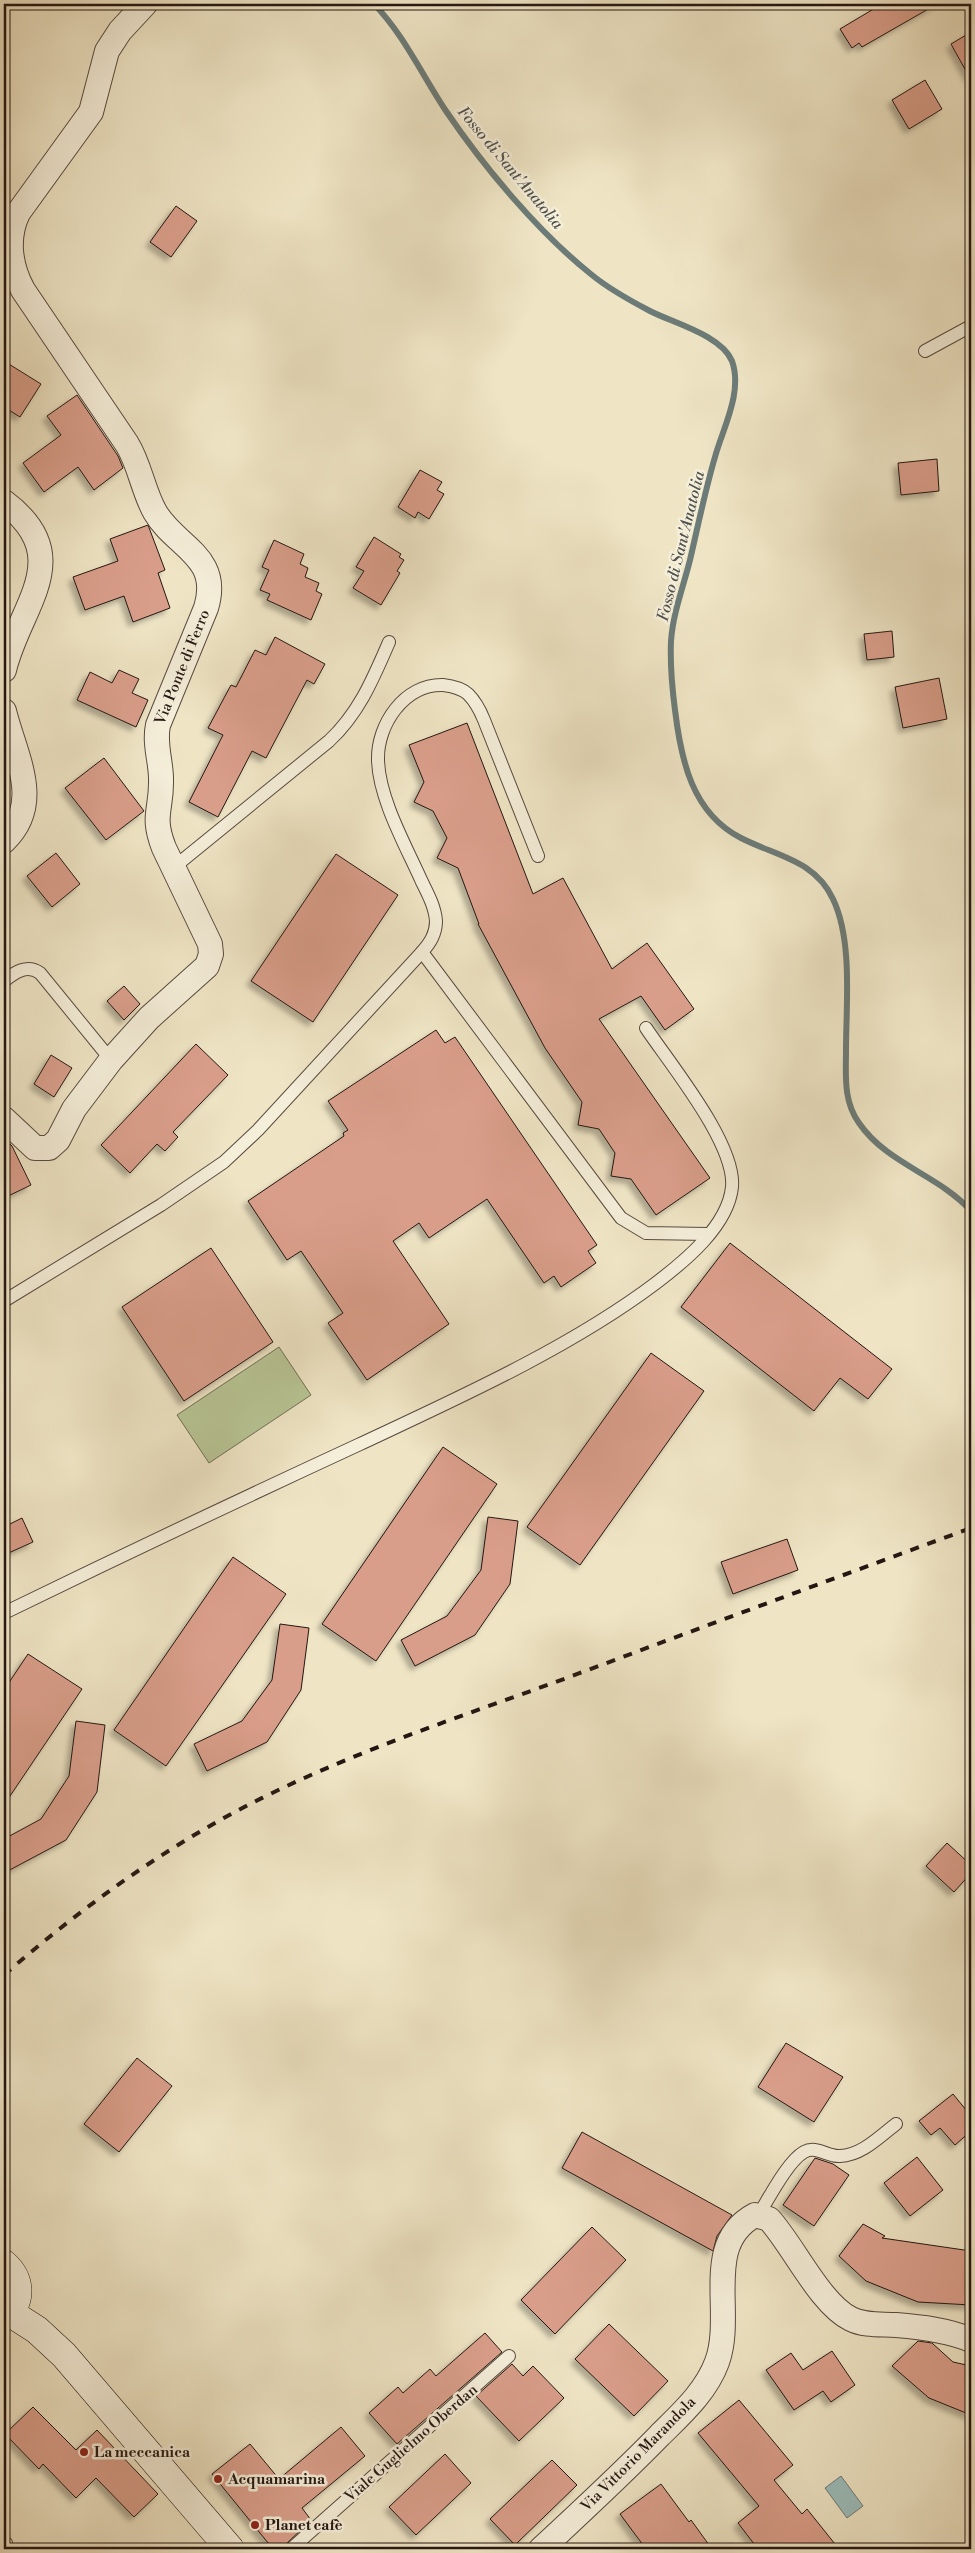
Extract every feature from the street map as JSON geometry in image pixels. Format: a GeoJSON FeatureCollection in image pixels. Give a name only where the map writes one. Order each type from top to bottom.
{"type":"FeatureCollection","features":[{"type":"Feature","properties":{"kind":"main road"},"geometry":{"type":"LineString","coordinates":[[4,2264],[16,2279],[18,2289],[17,2299],[6,2314],[37,2330],[64,2355],[230,2549]]}},
{"type":"Feature","properties":{"kind":"street","name":"Via Ponte di Ferro"},"geometry":{"type":"LineString","coordinates":[[4,1119],[35,1148],[49,1148],[58,1140],[74,1109],[111,1060],[154,1014],[203,971],[210,960],[210,944],[173,868],[157,825],[161,782],[156,743],[157,731],[167,698],[206,608],[209,595],[208,576],[203,564],[190,547],[158,516],[132,451],[11,274],[10,245],[15,219],[91,112],[107,51],[120,31],[145,4]]}},
{"type":"Feature","properties":{"kind":"street"},"geometry":{"type":"LineString","coordinates":[[4,502],[19,514],[31,529],[41,559],[36,592],[11,645],[4,670]]}},
{"type":"Feature","properties":{"kind":"street"},"geometry":{"type":"LineString","coordinates":[[4,711],[25,792],[21,816],[16,829],[4,841]]}},
{"type":"Feature","properties":{"kind":"street"},"geometry":{"type":"LineString","coordinates":[[759,2214],[772,2222],[825,2296],[848,2317],[867,2324],[940,2331],[971,2340]]}},
{"type":"Feature","properties":{"kind":"street","name":"Via Vittorio Marandola"},"geometry":{"type":"LineString","coordinates":[[541,2549],[643,2453],[684,2411],[703,2388],[715,2367],[724,2336],[722,2276],[726,2250],[745,2221],[759,2214]]}},
{"type":"Feature","properties":{"kind":"lane"},"geometry":{"type":"LineString","coordinates":[[925,351],[971,326]]}},
{"type":"Feature","properties":{"kind":"lane"},"geometry":{"type":"LineString","coordinates":[[173,868],[346,724],[364,697],[388,642]]}},
{"type":"Feature","properties":{"kind":"lane"},"geometry":{"type":"LineString","coordinates":[[4,1302],[161,1205],[224,1162],[258,1130],[428,945],[435,930],[433,906],[393,816],[379,774],[378,745],[381,734],[387,721],[404,699],[421,689],[439,685],[459,688],[473,700],[484,720],[538,856]]}},
{"type":"Feature","properties":{"kind":"lane"},"geometry":{"type":"LineString","coordinates":[[422,952],[621,1218],[646,1233],[708,1234]]}},
{"type":"Feature","properties":{"kind":"lane"},"geometry":{"type":"LineString","coordinates":[[4,981],[23,969],[36,969],[111,1060]]}},
{"type":"Feature","properties":{"kind":"lane"},"geometry":{"type":"LineString","coordinates":[[4,1613],[404,1423],[515,1368],[585,1329],[642,1293],[670,1272],[708,1234],[729,1199],[732,1188],[729,1163],[705,1114],[646,1028]]}},
{"type":"Feature","properties":{"kind":"lane","name":"Via Vittorio Marandola"},"geometry":{"type":"LineString","coordinates":[[759,2214],[801,2154],[816,2150],[836,2156],[848,2155],[866,2147],[896,2124]]}},
{"type":"Feature","properties":{"kind":"lane","name":"Viale Guglielmo Oberdan"},"geometry":{"type":"LineString","coordinates":[[291,2549],[509,2356]]}},
{"type":"Feature","properties":{"kind":"green space"},"geometry":{"type":"Polygon","coordinates":[[[279,1347],[311,1395],[209,1463],[177,1415],[279,1347]]]}},
{"type":"Feature","properties":{"kind":"water"},"geometry":{"type":"Polygon","coordinates":[[[841,2476],[863,2506],[847,2518],[825,2488],[841,2476]]]}},
{"type":"Feature","properties":{"kind":"building"},"geometry":{"type":"Polygon","coordinates":[[[882,4],[937,4],[862,47],[859,43],[852,48],[840,29],[882,4]]]}},
{"type":"Feature","properties":{"kind":"building"},"geometry":{"type":"Polygon","coordinates":[[[971,32],[971,80],[951,44],[971,32]]]}},
{"type":"Feature","properties":{"kind":"building"},"geometry":{"type":"Polygon","coordinates":[[[925,80],[942,109],[909,129],[892,100],[925,80]]]}},
{"type":"Feature","properties":{"kind":"building"},"geometry":{"type":"Polygon","coordinates":[[[176,206],[197,221],[171,257],[150,242],[176,206]]]}},
{"type":"Feature","properties":{"kind":"building"},"geometry":{"type":"Polygon","coordinates":[[[4,361],[41,384],[20,417],[4,407],[4,361]]]}},
{"type":"Feature","properties":{"kind":"building"},"geometry":{"type":"Polygon","coordinates":[[[77,395],[118,456],[123,468],[94,490],[78,467],[44,492],[23,463],[61,435],[47,416],[77,395]]]}},
{"type":"Feature","properties":{"kind":"building"},"geometry":{"type":"Polygon","coordinates":[[[937,459],[939,491],[901,495],[898,463],[937,459]]]}},
{"type":"Feature","properties":{"kind":"building"},"geometry":{"type":"Polygon","coordinates":[[[420,470],[442,482],[437,490],[444,494],[429,519],[418,512],[415,518],[398,507],[420,470]]]}},
{"type":"Feature","properties":{"kind":"building"},"geometry":{"type":"Polygon","coordinates":[[[148,525],[165,570],[158,573],[170,608],[133,622],[124,596],[85,610],[73,577],[118,561],[110,539],[148,525]]]}},
{"type":"Feature","properties":{"kind":"building"},"geometry":{"type":"Polygon","coordinates":[[[374,537],[401,554],[399,557],[404,560],[397,571],[400,573],[381,605],[353,588],[364,571],[356,567],[374,537]]]}},
{"type":"Feature","properties":{"kind":"building"},"geometry":{"type":"Polygon","coordinates":[[[274,540],[304,554],[300,564],[308,568],[305,577],[319,583],[316,591],[322,594],[311,620],[267,600],[270,594],[260,590],[269,570],[262,567],[274,540]]]}},
{"type":"Feature","properties":{"kind":"building"},"geometry":{"type":"Polygon","coordinates":[[[892,631],[894,657],[867,660],[864,634],[892,631]]]}},
{"type":"Feature","properties":{"kind":"building"},"geometry":{"type":"Polygon","coordinates":[[[275,637],[325,664],[314,684],[307,680],[266,758],[252,751],[218,817],[189,802],[223,735],[208,728],[231,685],[236,687],[255,650],[266,655],[275,637]]]}},
{"type":"Feature","properties":{"kind":"building"},"geometry":{"type":"Polygon","coordinates":[[[119,670],[139,679],[132,693],[148,700],[136,727],[77,700],[90,672],[112,683],[119,670]]]}},
{"type":"Feature","properties":{"kind":"building"},"geometry":{"type":"Polygon","coordinates":[[[939,678],[947,719],[903,728],[895,687],[939,678]]]}},
{"type":"Feature","properties":{"kind":"building"},"geometry":{"type":"Polygon","coordinates":[[[467,723],[533,894],[563,878],[612,969],[647,943],[694,1009],[665,1030],[641,996],[599,1019],[710,1178],[656,1215],[631,1179],[611,1176],[615,1153],[599,1129],[578,1125],[582,1102],[545,1048],[478,924],[458,868],[437,858],[447,838],[433,811],[414,802],[424,782],[409,745],[467,723]]]}},
{"type":"Feature","properties":{"kind":"building"},"geometry":{"type":"Polygon","coordinates":[[[104,758],[144,811],[106,840],[65,788],[104,758]]]}},
{"type":"Feature","properties":{"kind":"building"},"geometry":{"type":"Polygon","coordinates":[[[56,853],[80,884],[52,907],[27,876],[56,853]]]}},
{"type":"Feature","properties":{"kind":"building"},"geometry":{"type":"Polygon","coordinates":[[[336,854],[398,895],[313,1022],[251,981],[336,854]]]}},
{"type":"Feature","properties":{"kind":"building"},"geometry":{"type":"Polygon","coordinates":[[[124,986],[140,1004],[124,1020],[107,1001],[124,986]]]}},
{"type":"Feature","properties":{"kind":"building"},"geometry":{"type":"Polygon","coordinates":[[[436,1030],[445,1043],[455,1037],[597,1245],[588,1251],[596,1263],[561,1287],[554,1276],[544,1283],[487,1199],[429,1238],[419,1223],[393,1241],[449,1324],[367,1380],[328,1323],[343,1313],[301,1251],[287,1260],[248,1201],[344,1136],[343,1133],[348,1130],[328,1101],[436,1030]]]}},
{"type":"Feature","properties":{"kind":"building"},"geometry":{"type":"Polygon","coordinates":[[[196,1044],[228,1075],[173,1132],[178,1137],[165,1151],[157,1144],[130,1173],[101,1145],[196,1044]]]}},
{"type":"Feature","properties":{"kind":"building"},"geometry":{"type":"Polygon","coordinates":[[[51,1055],[72,1068],[54,1097],[34,1084],[51,1055]]]}},
{"type":"Feature","properties":{"kind":"building"},"geometry":{"type":"Polygon","coordinates":[[[4,1138],[12,1146],[31,1185],[4,1198],[4,1138]]]}},
{"type":"Feature","properties":{"kind":"building"},"geometry":{"type":"Polygon","coordinates":[[[730,1243],[892,1369],[868,1399],[840,1378],[814,1411],[681,1307],[730,1243]]]}},
{"type":"Feature","properties":{"kind":"building"},"geometry":{"type":"Polygon","coordinates":[[[211,1248],[273,1342],[184,1401],[122,1307],[211,1248]]]}},
{"type":"Feature","properties":{"kind":"building"},"geometry":{"type":"Polygon","coordinates":[[[651,1353],[704,1391],[580,1565],[527,1527],[651,1353]]]}},
{"type":"Feature","properties":{"kind":"building"},"geometry":{"type":"Polygon","coordinates":[[[443,1447],[497,1484],[376,1661],[322,1624],[443,1447]]]}},
{"type":"Feature","properties":{"kind":"building"},"geometry":{"type":"Polygon","coordinates":[[[488,1517],[518,1521],[510,1584],[475,1635],[415,1666],[401,1640],[447,1616],[481,1570],[488,1517]]]}},
{"type":"Feature","properties":{"kind":"building"},"geometry":{"type":"Polygon","coordinates":[[[22,1518],[33,1542],[4,1555],[4,1527],[22,1518]]]}},
{"type":"Feature","properties":{"kind":"building"},"geometry":{"type":"Polygon","coordinates":[[[787,1539],[798,1570],[733,1594],[721,1562],[787,1539]]]}},
{"type":"Feature","properties":{"kind":"building"},"geometry":{"type":"Polygon","coordinates":[[[233,1557],[286,1594],[166,1766],[114,1730],[233,1557]]]}},
{"type":"Feature","properties":{"kind":"building"},"geometry":{"type":"Polygon","coordinates":[[[280,1624],[309,1628],[301,1690],[267,1742],[207,1771],[194,1744],[242,1721],[272,1680],[280,1624]]]}},
{"type":"Feature","properties":{"kind":"building"},"geometry":{"type":"Polygon","coordinates":[[[28,1654],[82,1689],[4,1805],[4,1690],[28,1654]]]}},
{"type":"Feature","properties":{"kind":"building"},"geometry":{"type":"Polygon","coordinates":[[[76,1721],[105,1725],[97,1792],[66,1840],[4,1873],[4,1839],[41,1819],[69,1776],[76,1721]]]}},
{"type":"Feature","properties":{"kind":"building"},"geometry":{"type":"Polygon","coordinates":[[[947,1843],[971,1865],[971,1873],[954,1892],[926,1866],[947,1843]]]}},
{"type":"Feature","properties":{"kind":"building"},"geometry":{"type":"Polygon","coordinates":[[[786,2043],[843,2077],[814,2122],[758,2087],[786,2043]]]}},
{"type":"Feature","properties":{"kind":"building"},"geometry":{"type":"Polygon","coordinates":[[[137,2058],[172,2086],[119,2152],[84,2124],[137,2058]]]}},
{"type":"Feature","properties":{"kind":"building"},"geometry":{"type":"Polygon","coordinates":[[[953,2094],[971,2116],[971,2131],[955,2145],[940,2128],[931,2135],[919,2121],[953,2094]]]}},
{"type":"Feature","properties":{"kind":"building"},"geometry":{"type":"Polygon","coordinates":[[[582,2132],[732,2215],[717,2236],[713,2251],[562,2168],[582,2132]]]}},
{"type":"Feature","properties":{"kind":"building"},"geometry":{"type":"Polygon","coordinates":[[[917,2157],[943,2190],[910,2216],[884,2183],[917,2157]]]}},
{"type":"Feature","properties":{"kind":"building"},"geometry":{"type":"Polygon","coordinates":[[[815,2158],[833,2164],[849,2175],[814,2226],[783,2205],[815,2158]]]}},
{"type":"Feature","properties":{"kind":"building"},"geometry":{"type":"Polygon","coordinates":[[[863,2224],[885,2236],[882,2238],[971,2251],[971,2305],[918,2302],[866,2281],[839,2256],[863,2224]]]}},
{"type":"Feature","properties":{"kind":"building"},"geometry":{"type":"Polygon","coordinates":[[[592,2227],[626,2260],[555,2334],[521,2300],[592,2227]]]}},
{"type":"Feature","properties":{"kind":"building"},"geometry":{"type":"Polygon","coordinates":[[[609,2324],[668,2381],[634,2416],[575,2359],[609,2324]]]}},
{"type":"Feature","properties":{"kind":"building"},"geometry":{"type":"Polygon","coordinates":[[[485,2333],[502,2352],[397,2444],[369,2413],[398,2387],[403,2393],[430,2369],[436,2376],[485,2333]]]}},
{"type":"Feature","properties":{"kind":"building"},"geometry":{"type":"Polygon","coordinates":[[[918,2341],[932,2343],[953,2362],[971,2366],[971,2415],[929,2398],[892,2366],[918,2341]]]}},
{"type":"Feature","properties":{"kind":"building"},"geometry":{"type":"Polygon","coordinates":[[[832,2351],[855,2385],[831,2402],[823,2391],[794,2410],[766,2370],[791,2353],[803,2370],[832,2351]]]}},
{"type":"Feature","properties":{"kind":"building"},"geometry":{"type":"Polygon","coordinates":[[[512,2364],[523,2376],[533,2366],[564,2398],[519,2441],[476,2396],[512,2364]]]}},
{"type":"Feature","properties":{"kind":"building"},"geometry":{"type":"Polygon","coordinates":[[[739,2400],[793,2465],[774,2480],[802,2514],[807,2509],[839,2549],[758,2549],[738,2523],[759,2506],[698,2433],[739,2400]]]}},
{"type":"Feature","properties":{"kind":"building"},"geometry":{"type":"Polygon","coordinates":[[[33,2407],[76,2450],[97,2430],[158,2494],[134,2517],[96,2478],[76,2498],[43,2464],[39,2469],[5,2434],[33,2407]]]}},
{"type":"Feature","properties":{"kind":"building"},"geometry":{"type":"Polygon","coordinates":[[[341,2427],[365,2456],[302,2508],[311,2520],[281,2549],[273,2549],[212,2474],[250,2444],[279,2479],[341,2427]]]}},
{"type":"Feature","properties":{"kind":"building"},"geometry":{"type":"Polygon","coordinates":[[[445,2454],[471,2483],[416,2535],[389,2507],[445,2454]]]}},
{"type":"Feature","properties":{"kind":"building"},"geometry":{"type":"Polygon","coordinates":[[[552,2460],[577,2485],[515,2545],[490,2519],[552,2460]]]}},
{"type":"Feature","properties":{"kind":"building"},"geometry":{"type":"Polygon","coordinates":[[[661,2484],[712,2549],[646,2549],[620,2514],[661,2484]]]}},
{"type":"Feature","properties":{"kind":"waterway","name":"Fosso di Sant'Anatolia"},"geometry":{"type":"LineString","coordinates":[[374,4],[395,29],[446,111],[477,154],[513,198],[552,239],[605,285],[650,311],[707,337],[718,344],[732,361],[735,373],[734,397],[711,470],[672,631],[673,693],[681,748],[686,766],[700,800],[724,827],[741,838],[805,867],[825,886],[833,899],[839,916],[846,953],[846,1088],[854,1115],[871,1137],[884,1149],[944,1188],[971,1211]]}},
{"type":"Feature","properties":{"kind":"railway"},"geometry":{"type":"LineString","coordinates":[[4,1975],[63,1926],[125,1880],[222,1819],[294,1783],[372,1749],[971,1528]]}},
{"type":"Feature","properties":{"kind":"place","name":"La meccanica"},"geometry":{"type":"Point","coordinates":[84,2452]}},
{"type":"Feature","properties":{"kind":"place","name":"Acquamarina"},"geometry":{"type":"Point","coordinates":[218,2479]}},
{"type":"Feature","properties":{"kind":"place","name":"Planet cafè"},"geometry":{"type":"Point","coordinates":[255,2525]}}]}
